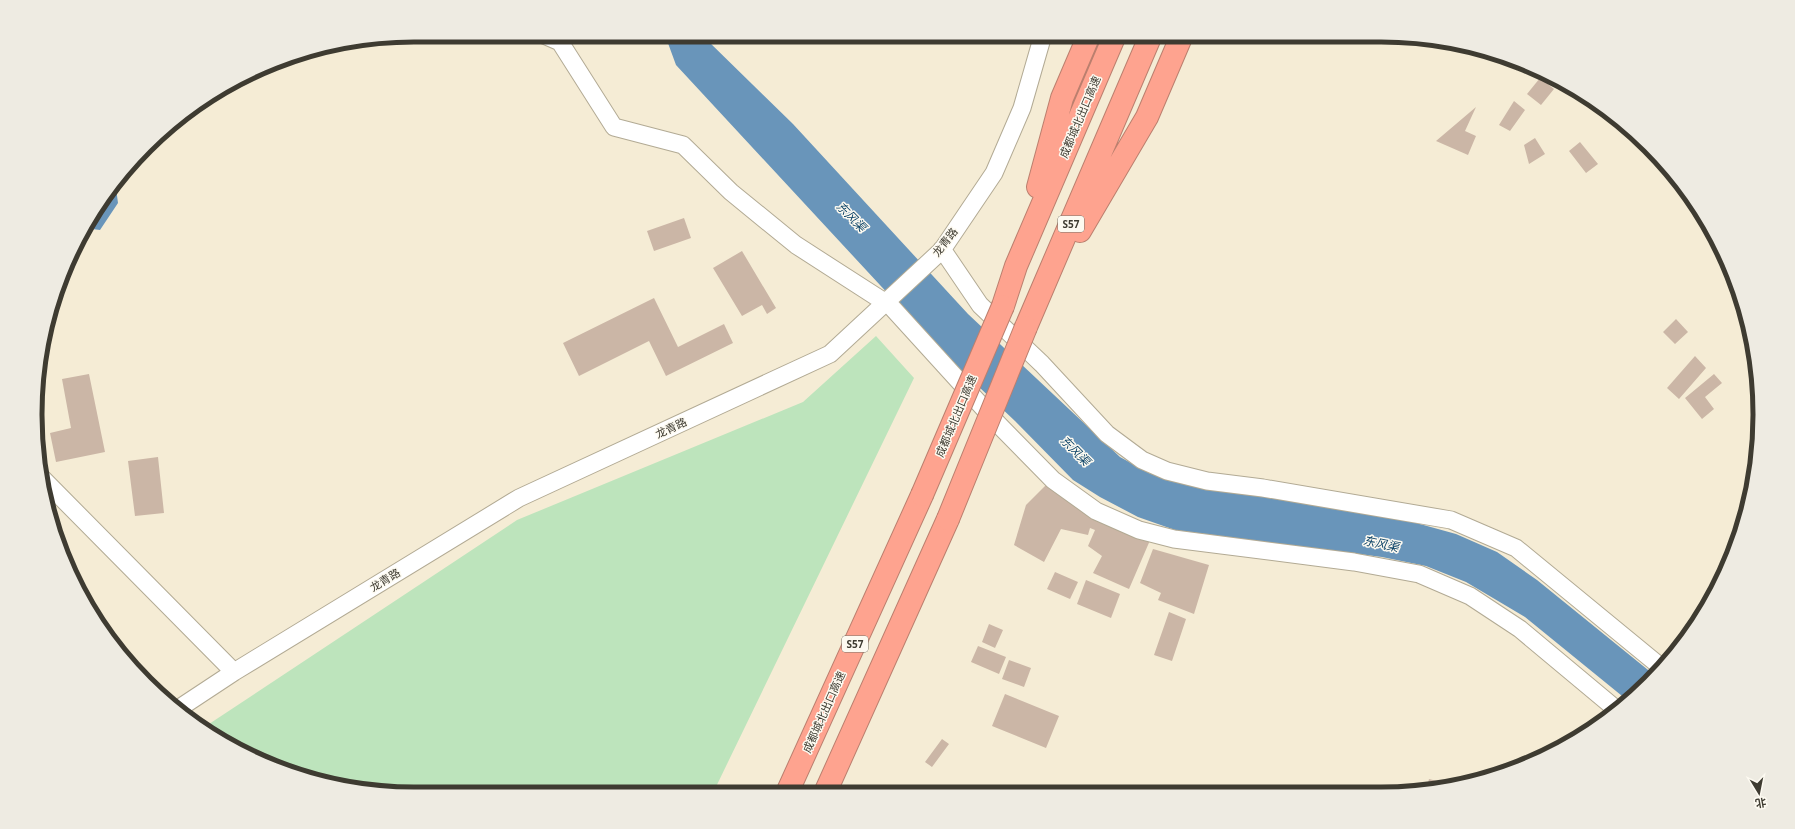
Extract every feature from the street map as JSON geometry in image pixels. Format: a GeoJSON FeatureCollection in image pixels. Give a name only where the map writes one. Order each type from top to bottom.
{"type":"FeatureCollection","features":[{"type":"Feature","properties":{"kind":"highway"},"geometry":{"type":"LineString","coordinates":[[1016,266],[1062,98],[1086,42]]}},
{"type":"Feature","properties":{"kind":"highway","name":"成都城北出口高速"},"geometry":{"type":"LineString","coordinates":[[790,787],[922,495],[1003,306],[1016,266],[1112,42]]}},
{"type":"Feature","properties":{"kind":"highway","name":"S57"},"geometry":{"type":"LineString","coordinates":[[828,787],[948,519],[1030,318],[1148,42]]}},
{"type":"Feature","properties":{"kind":"highway"},"geometry":{"type":"LineString","coordinates":[[1030,318],[1147,117],[1179,42]]}},
{"type":"Feature","properties":{"kind":"street"},"geometry":{"type":"LineString","coordinates":[[560,42],[614,127],[683,145],[731,192],[796,245],[887,302],[998,424],[1053,480],[1096,511],[1139,530],[1174,539],[1354,562],[1419,574],[1470,596],[1520,629],[1612,706]]}},
{"type":"Feature","properties":{"kind":"street","name":"龙青路"},"geometry":{"type":"LineString","coordinates":[[182,705],[234,672],[519,498],[830,354],[942,249],[994,173],[1022,108],[1041,42]]}},
{"type":"Feature","properties":{"kind":"street"},"geometry":{"type":"LineString","coordinates":[[942,249],[980,305],[1042,364],[1107,434],[1142,460],[1167,471],[1207,481],[1263,488],[1450,520],[1516,548],[1657,664]]}},
{"type":"Feature","properties":{"kind":"street"},"geometry":{"type":"LineString","coordinates":[[49,485],[234,672]]}},
{"type":"Feature","properties":{"kind":"green space"},"geometry":{"type":"Polygon","coordinates":[[[876,336],[914,378],[716,787],[414,787],[366,784],[318,774],[272,759],[228,737],[209,724],[517,520],[803,402],[876,336]]]}},
{"type":"Feature","properties":{"kind":"water","name":"东风渠"},"geometry":{"type":"Polygon","coordinates":[[[668,42],[709,42],[793,124],[968,314],[1120,457],[1149,473],[1186,485],[1283,499],[1409,521],[1456,534],[1497,552],[1537,580],[1650,672],[1623,697],[1525,617],[1466,582],[1426,566],[1382,557],[1175,530],[1138,517],[1100,497],[1073,480],[1015,421],[943,353],[676,65],[668,42]]]}},
{"type":"Feature","properties":{"kind":"water"},"geometry":{"type":"Polygon","coordinates":[[[116,192],[118,203],[100,230],[91,229],[116,192]]]}},
{"type":"Feature","properties":{"kind":"building"},"geometry":{"type":"Polygon","coordinates":[[[1540,78],[1554,89],[1541,105],[1527,94],[1540,78]]]}},
{"type":"Feature","properties":{"kind":"building"},"geometry":{"type":"Polygon","coordinates":[[[1514,101],[1525,110],[1510,131],[1499,125],[1514,101]]]}},
{"type":"Feature","properties":{"kind":"building"},"geometry":{"type":"Polygon","coordinates":[[[1476,107],[1465,131],[1476,136],[1468,155],[1436,141],[1476,107]]]}},
{"type":"Feature","properties":{"kind":"building"},"geometry":{"type":"Polygon","coordinates":[[[1535,138],[1545,154],[1529,164],[1524,145],[1535,138]]]}},
{"type":"Feature","properties":{"kind":"building"},"geometry":{"type":"Polygon","coordinates":[[[1580,142],[1598,164],[1586,173],[1569,151],[1580,142]]]}},
{"type":"Feature","properties":{"kind":"building"},"geometry":{"type":"Polygon","coordinates":[[[684,218],[691,238],[654,251],[647,231],[684,218]]]}},
{"type":"Feature","properties":{"kind":"building"},"geometry":{"type":"Polygon","coordinates":[[[742,251],[776,308],[767,314],[762,305],[742,316],[713,268],[742,251]]]}},
{"type":"Feature","properties":{"kind":"building"},"geometry":{"type":"Polygon","coordinates":[[[654,298],[678,347],[724,324],[733,343],[666,376],[649,341],[579,376],[563,343],[654,298]]]}},
{"type":"Feature","properties":{"kind":"building"},"geometry":{"type":"Polygon","coordinates":[[[1676,319],[1688,332],[1675,344],[1663,332],[1676,319]]]}},
{"type":"Feature","properties":{"kind":"building"},"geometry":{"type":"Polygon","coordinates":[[[1695,356],[1706,368],[1679,399],[1667,388],[1695,356]]]}},
{"type":"Feature","properties":{"kind":"building"},"geometry":{"type":"Polygon","coordinates":[[[89,374],[105,452],[56,462],[50,433],[71,428],[62,379],[89,374]]]}},
{"type":"Feature","properties":{"kind":"building"},"geometry":{"type":"Polygon","coordinates":[[[1714,374],[1722,383],[1705,397],[1714,409],[1702,419],[1685,398],[1714,374]]]}},
{"type":"Feature","properties":{"kind":"building"},"geometry":{"type":"Polygon","coordinates":[[[158,457],[164,513],[135,516],[128,461],[158,457]]]}},
{"type":"Feature","properties":{"kind":"building"},"geometry":{"type":"Polygon","coordinates":[[[1048,483],[1151,538],[1129,589],[1093,573],[1102,556],[1088,546],[1095,530],[1090,528],[1088,535],[1061,529],[1044,562],[1014,545],[1026,505],[1048,483]]]}},
{"type":"Feature","properties":{"kind":"building"},"geometry":{"type":"Polygon","coordinates":[[[1153,549],[1209,565],[1194,614],[1158,600],[1161,593],[1140,583],[1153,549]]]}},
{"type":"Feature","properties":{"kind":"building"},"geometry":{"type":"Polygon","coordinates":[[[1055,572],[1078,582],[1070,599],[1047,589],[1055,572]]]}},
{"type":"Feature","properties":{"kind":"building"},"geometry":{"type":"Polygon","coordinates":[[[1086,580],[1120,594],[1111,618],[1077,604],[1086,580]]]}},
{"type":"Feature","properties":{"kind":"building"},"geometry":{"type":"Polygon","coordinates":[[[1169,612],[1186,619],[1172,661],[1154,655],[1169,612]]]}},
{"type":"Feature","properties":{"kind":"building"},"geometry":{"type":"Polygon","coordinates":[[[989,624],[1003,630],[995,648],[982,642],[989,624]]]}},
{"type":"Feature","properties":{"kind":"building"},"geometry":{"type":"Polygon","coordinates":[[[978,646],[1006,657],[999,674],[971,662],[978,646]]]}},
{"type":"Feature","properties":{"kind":"building"},"geometry":{"type":"Polygon","coordinates":[[[1009,660],[1031,668],[1024,687],[1002,679],[1009,660]]]}},
{"type":"Feature","properties":{"kind":"building"},"geometry":{"type":"Polygon","coordinates":[[[1005,694],[1059,716],[1046,748],[992,726],[1005,694]]]}},
{"type":"Feature","properties":{"kind":"building"},"geometry":{"type":"Polygon","coordinates":[[[942,739],[949,744],[932,767],[925,762],[942,739]]]}},
{"type":"Feature","properties":{"kind":"building"},"geometry":{"type":"Polygon","coordinates":[[[1429,779],[1441,782],[1429,784],[1428,784],[1429,779]]]}}]}
